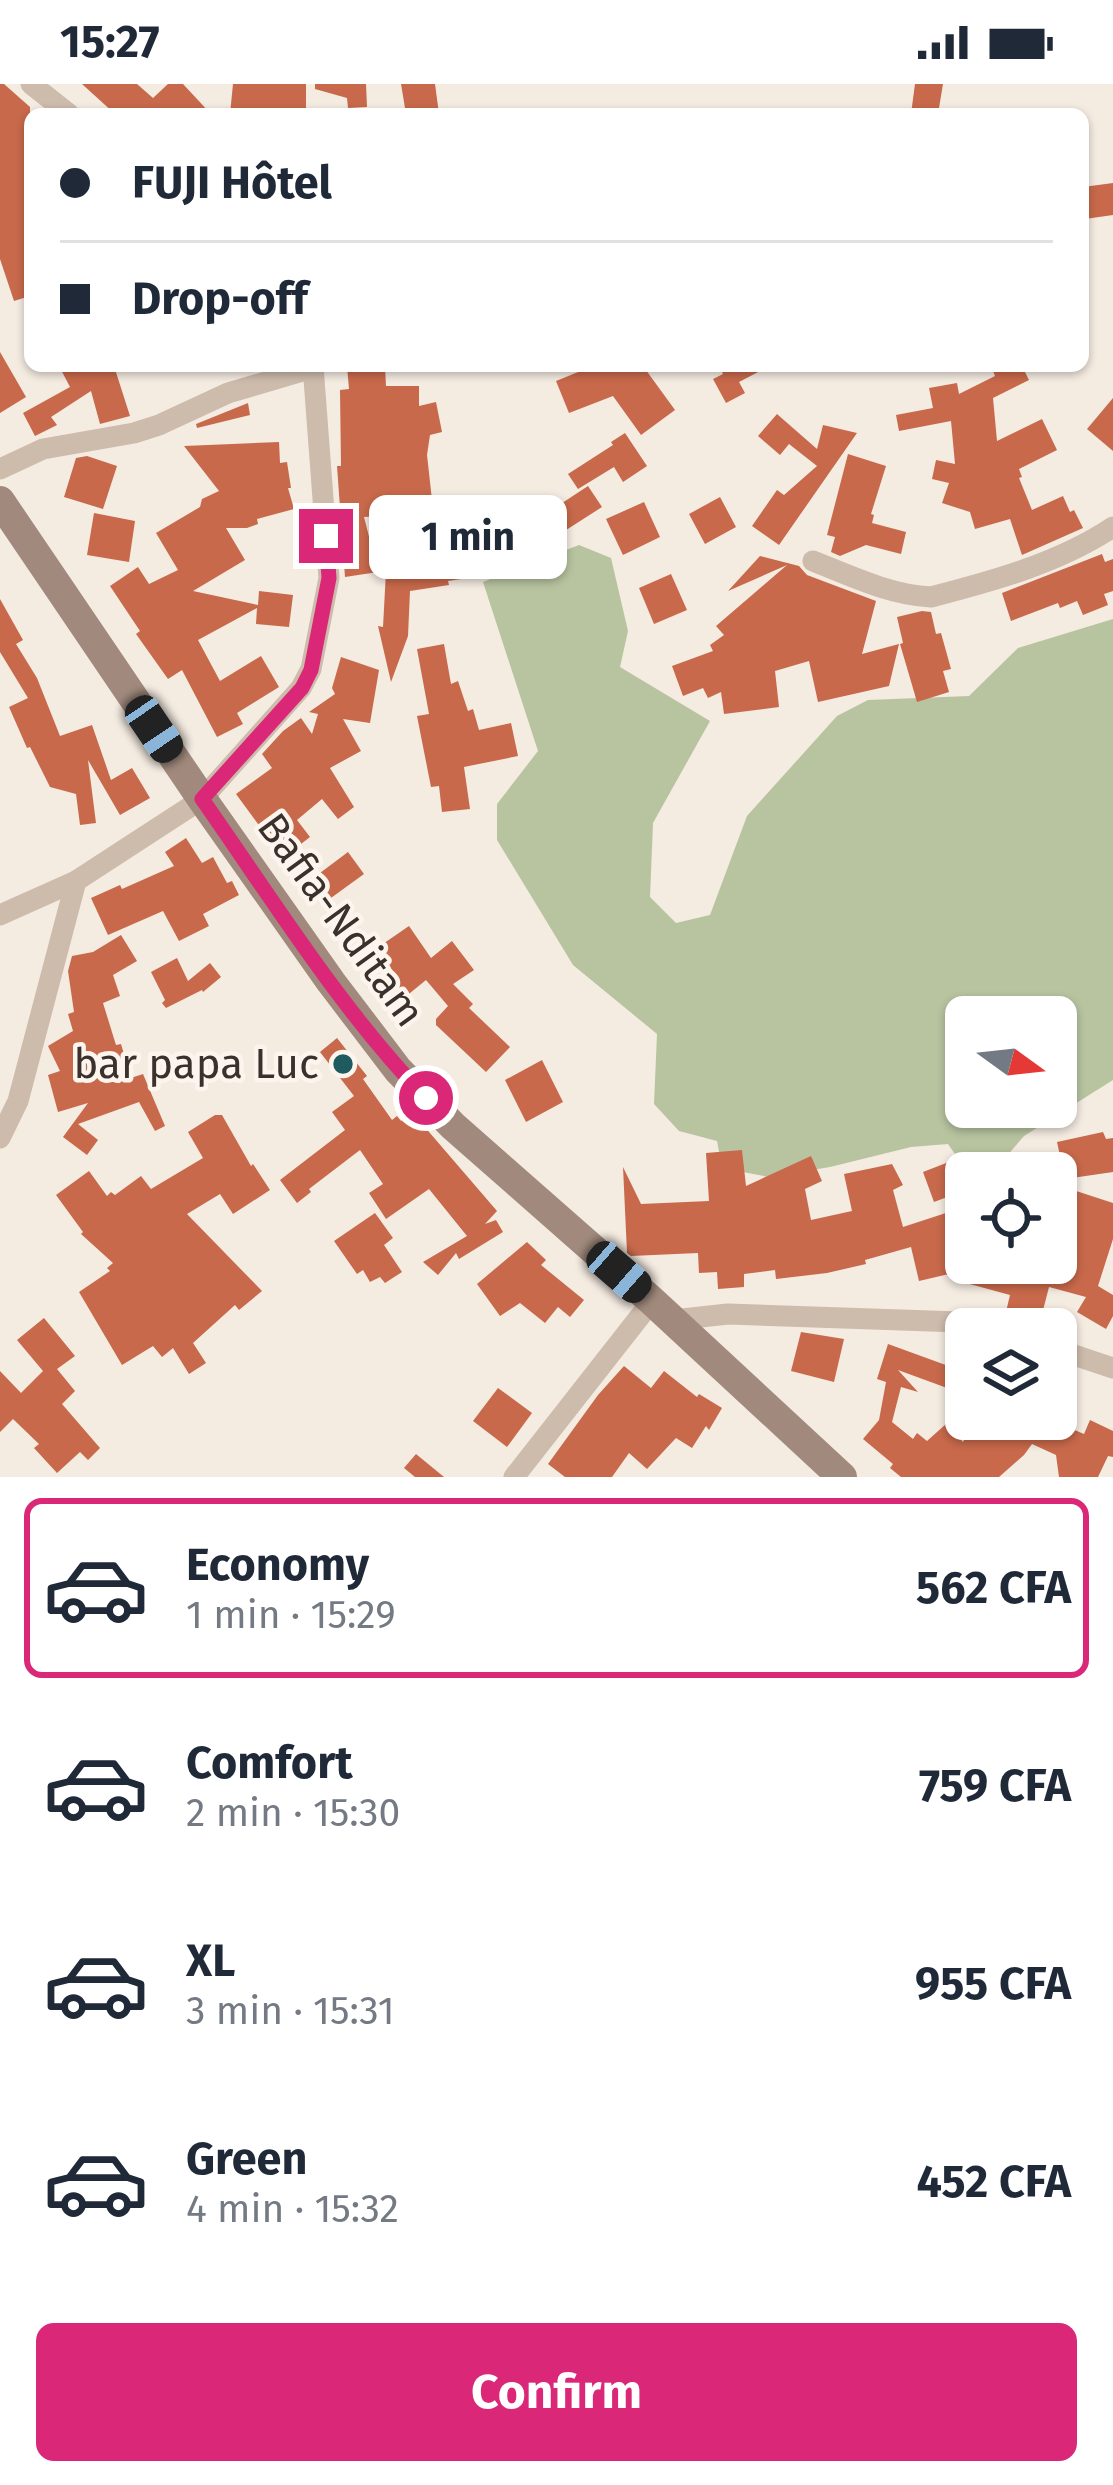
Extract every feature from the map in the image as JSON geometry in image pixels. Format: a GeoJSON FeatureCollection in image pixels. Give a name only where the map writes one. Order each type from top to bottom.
{"type":"FeatureCollection","features":[{"type":"Feature","properties":{"kind":"main road","name":"Bafia-Nditam"},"geometry":{"type":"LineString","coordinates":[[0,501],[202,799],[398,1070],[453,1126],[842,1477]]}},
{"type":"Feature","properties":{"kind":"street"},"geometry":{"type":"LineString","coordinates":[[31,84],[61,108]]}},
{"type":"Feature","properties":{"kind":"street"},"geometry":{"type":"LineString","coordinates":[[0,469],[43,449],[134,434],[227,393],[296,372]]}},
{"type":"Feature","properties":{"kind":"street"},"geometry":{"type":"LineString","coordinates":[[0,915],[76,881],[202,799],[302,688],[311,670],[329,578],[313,372]]}},
{"type":"Feature","properties":{"kind":"street"},"geometry":{"type":"LineString","coordinates":[[813,561],[877,586],[931,597],[1042,562],[1089,543],[1113,527]]}},
{"type":"Feature","properties":{"kind":"street"},"geometry":{"type":"LineString","coordinates":[[0,1138],[18,1101],[76,881]]}},
{"type":"Feature","properties":{"kind":"street"},"geometry":{"type":"LineString","coordinates":[[514,1477],[663,1311],[945,1321]]}},
{"type":"Feature","properties":{"kind":"street"},"geometry":{"type":"LineString","coordinates":[[1077,1355],[1113,1368]]}},
{"type":"Feature","properties":{"kind":"green space"},"geometry":{"type":"Polygon","coordinates":[[[579,545],[611,558],[628,631],[620,667],[710,721],[653,823],[650,897],[676,923],[710,915],[747,816],[837,716],[868,700],[969,696],[1018,648],[1113,619],[1113,1080],[1077,1103],[1077,996],[945,996],[945,1128],[1037,1128],[1010,1152],[954,1152],[948,1144],[911,1147],[769,1177],[722,1168],[717,1141],[679,1131],[654,1104],[657,1034],[573,965],[497,840],[497,804],[538,751],[483,582],[579,545]]]}},
{"type":"Feature","properties":{"kind":"building"},"geometry":{"type":"Polygon","coordinates":[[[0,84],[4,84],[30,107],[24,108],[24,298],[14,301],[0,259],[0,84]]]}},
{"type":"Feature","properties":{"kind":"building"},"geometry":{"type":"Polygon","coordinates":[[[82,84],[137,84],[153,98],[168,84],[183,84],[205,108],[108,108],[82,84]]]}},
{"type":"Feature","properties":{"kind":"building"},"geometry":{"type":"Polygon","coordinates":[[[233,84],[306,84],[306,108],[231,108],[233,84]]]}},
{"type":"Feature","properties":{"kind":"building"},"geometry":{"type":"Polygon","coordinates":[[[315,84],[366,84],[367,107],[348,108],[347,98],[315,89],[315,84]]]}},
{"type":"Feature","properties":{"kind":"building"},"geometry":{"type":"Polygon","coordinates":[[[401,84],[435,84],[438,108],[405,108],[401,84]]]}},
{"type":"Feature","properties":{"kind":"building"},"geometry":{"type":"Polygon","coordinates":[[[915,84],[943,84],[939,108],[912,108],[915,84]]]}},
{"type":"Feature","properties":{"kind":"building"},"geometry":{"type":"Polygon","coordinates":[[[1113,183],[1113,215],[1089,218],[1089,186],[1113,183]]]}},
{"type":"Feature","properties":{"kind":"building"},"geometry":{"type":"Polygon","coordinates":[[[0,352],[26,397],[0,413],[0,352]]]}},
{"type":"Feature","properties":{"kind":"building"},"geometry":{"type":"Polygon","coordinates":[[[62,372],[116,372],[130,416],[100,424],[91,391],[51,417],[57,425],[35,436],[23,413],[70,387],[62,372]]]}},
{"type":"Feature","properties":{"kind":"building"},"geometry":{"type":"Polygon","coordinates":[[[348,372],[385,372],[386,386],[419,386],[419,406],[436,402],[442,432],[430,435],[427,455],[432,500],[423,501],[434,553],[457,549],[461,579],[410,591],[408,636],[391,682],[378,626],[383,627],[386,571],[420,562],[412,527],[400,530],[397,515],[364,517],[378,572],[345,577],[337,466],[341,466],[340,390],[349,389],[348,372]]]}},
{"type":"Feature","properties":{"kind":"building"},"geometry":{"type":"Polygon","coordinates":[[[578,372],[647,372],[675,410],[641,435],[613,396],[569,413],[556,381],[578,372]]]}},
{"type":"Feature","properties":{"kind":"building"},"geometry":{"type":"Polygon","coordinates":[[[758,372],[739,382],[745,393],[726,403],[713,379],[758,372]]]}},
{"type":"Feature","properties":{"kind":"building"},"geometry":{"type":"Polygon","coordinates":[[[993,372],[1025,372],[1029,380],[993,398],[997,441],[1042,419],[1057,450],[1019,469],[1032,510],[1063,496],[1083,528],[1022,555],[1010,519],[975,529],[970,512],[942,503],[949,483],[932,479],[936,460],[955,464],[951,421],[899,431],[896,415],[933,408],[929,388],[957,383],[959,394],[995,376],[993,372]]]}},
{"type":"Feature","properties":{"kind":"building"},"geometry":{"type":"Polygon","coordinates":[[[1113,398],[1113,451],[1087,429],[1113,398]]]}},
{"type":"Feature","properties":{"kind":"building"},"geometry":{"type":"Polygon","coordinates":[[[248,403],[250,415],[197,428],[196,424],[248,403]]]}},
{"type":"Feature","properties":{"kind":"building"},"geometry":{"type":"Polygon","coordinates":[[[777,414],[817,449],[823,425],[857,433],[779,545],[752,526],[777,490],[784,495],[817,466],[789,444],[780,455],[758,436],[777,414]]]}},
{"type":"Feature","properties":{"kind":"building"},"geometry":{"type":"Polygon","coordinates":[[[625,433],[647,466],[623,482],[614,467],[578,489],[568,474],[625,433]]]}},
{"type":"Feature","properties":{"kind":"building"},"geometry":{"type":"Polygon","coordinates":[[[279,442],[280,463],[287,462],[294,509],[257,519],[258,524],[247,528],[226,528],[245,560],[193,591],[258,605],[259,591],[293,595],[289,627],[256,624],[257,608],[198,640],[220,681],[261,656],[279,687],[237,713],[243,724],[217,737],[182,670],[168,679],[110,586],[138,567],[149,584],[178,570],[156,533],[219,491],[184,446],[279,442]]]}},
{"type":"Feature","properties":{"kind":"building"},"geometry":{"type":"Polygon","coordinates":[[[848,454],[886,466],[872,523],[906,532],[901,554],[866,545],[840,556],[831,552],[835,537],[827,535],[848,454]]]}},
{"type":"Feature","properties":{"kind":"building"},"geometry":{"type":"Polygon","coordinates":[[[87,456],[117,466],[103,509],[64,497],[76,458],[87,456]]]}},
{"type":"Feature","properties":{"kind":"building"},"geometry":{"type":"Polygon","coordinates":[[[588,486],[602,507],[563,532],[550,511],[588,486]]]}},
{"type":"Feature","properties":{"kind":"building"},"geometry":{"type":"Polygon","coordinates":[[[720,497],[736,527],[705,544],[689,514],[720,497]]]}},
{"type":"Feature","properties":{"kind":"building"},"geometry":{"type":"Polygon","coordinates":[[[644,502],[660,537],[623,555],[606,519],[644,502]]]}},
{"type":"Feature","properties":{"kind":"building"},"geometry":{"type":"Polygon","coordinates":[[[94,513],[135,521],[129,562],[87,555],[94,513]]]}},
{"type":"Feature","properties":{"kind":"building"},"geometry":{"type":"Polygon","coordinates":[[[1102,554],[1105,562],[1113,559],[1113,591],[1104,594],[1108,605],[1083,615],[1077,601],[1060,608],[1058,603],[1011,621],[1002,593],[1102,554]]]}},
{"type":"Feature","properties":{"kind":"building"},"geometry":{"type":"Polygon","coordinates":[[[760,556],[799,566],[807,575],[876,601],[862,654],[899,644],[889,686],[818,702],[809,661],[775,671],[779,707],[724,714],[721,692],[708,698],[703,688],[683,696],[672,666],[713,651],[710,645],[724,635],[716,626],[787,565],[728,591],[760,556]]]}},
{"type":"Feature","properties":{"kind":"building"},"geometry":{"type":"Polygon","coordinates":[[[671,574],[687,610],[654,624],[639,588],[671,574]]]}},
{"type":"Feature","properties":{"kind":"building"},"geometry":{"type":"Polygon","coordinates":[[[0,599],[23,640],[16,644],[37,678],[60,736],[92,725],[111,780],[132,768],[150,798],[120,815],[88,760],[96,823],[80,825],[76,794],[50,787],[9,707],[28,698],[0,652],[0,599]]]}},
{"type":"Feature","properties":{"kind":"building"},"geometry":{"type":"Polygon","coordinates":[[[931,612],[951,669],[943,671],[949,692],[917,702],[897,617],[931,612]]]}},
{"type":"Feature","properties":{"kind":"building"},"geometry":{"type":"Polygon","coordinates":[[[444,644],[451,684],[458,681],[479,730],[511,723],[518,756],[464,767],[470,809],[442,812],[439,786],[431,787],[417,716],[429,714],[417,649],[444,644]]]}},
{"type":"Feature","properties":{"kind":"building"},"geometry":{"type":"Polygon","coordinates":[[[341,657],[379,670],[370,723],[343,719],[361,751],[330,768],[354,807],[338,819],[322,799],[297,820],[310,837],[283,858],[236,794],[272,768],[262,754],[283,731],[301,718],[312,734],[318,714],[309,712],[335,694],[332,688],[341,657]]]}},
{"type":"Feature","properties":{"kind":"building"},"geometry":{"type":"Polygon","coordinates":[[[186,838],[202,863],[213,857],[239,895],[203,914],[209,926],[179,941],[163,911],[108,935],[91,898],[174,866],[165,852],[186,838]]]}},
{"type":"Feature","properties":{"kind":"building"},"geometry":{"type":"Polygon","coordinates":[[[348,852],[364,874],[324,903],[308,882],[348,852]]]}},
{"type":"Feature","properties":{"kind":"building"},"geometry":{"type":"Polygon","coordinates":[[[409,926],[431,958],[452,941],[474,970],[453,984],[473,1004],[469,1008],[510,1047],[486,1072],[436,1025],[448,1006],[426,980],[399,1002],[381,981],[393,971],[377,948],[409,926]]]}},
{"type":"Feature","properties":{"kind":"building"},"geometry":{"type":"Polygon","coordinates":[[[121,935],[137,961],[113,975],[120,996],[103,1003],[131,1078],[143,1074],[165,1126],[155,1131],[139,1102],[78,1124],[98,1140],[87,1155],[63,1137],[88,1103],[58,1112],[48,1075],[60,1071],[48,1046],[73,1031],[68,1014],[74,1012],[68,971],[72,956],[93,952],[121,935]]]}},
{"type":"Feature","properties":{"kind":"building"},"geometry":{"type":"Polygon","coordinates":[[[177,958],[188,981],[210,963],[221,977],[203,992],[166,1008],[151,972],[177,958]]]}},
{"type":"Feature","properties":{"kind":"building"},"geometry":{"type":"Polygon","coordinates":[[[337,1038],[367,1076],[363,1079],[392,1120],[397,1116],[401,1121],[411,1111],[497,1211],[485,1224],[496,1220],[503,1232],[459,1259],[456,1253],[438,1275],[423,1262],[467,1236],[429,1189],[386,1219],[369,1193],[383,1184],[360,1150],[297,1203],[280,1180],[345,1130],[332,1112],[354,1096],[320,1052],[337,1038]]]}},
{"type":"Feature","properties":{"kind":"building"},"geometry":{"type":"Polygon","coordinates":[[[542,1060],[563,1102],[526,1122],[505,1080],[542,1060]]]}},
{"type":"Feature","properties":{"kind":"building"},"geometry":{"type":"Polygon","coordinates":[[[222,1115],[270,1190],[233,1214],[220,1194],[187,1214],[262,1291],[239,1310],[235,1305],[193,1343],[206,1363],[189,1374],[173,1348],[162,1357],[153,1346],[122,1365],[79,1292],[110,1271],[107,1268],[113,1263],[81,1234],[56,1195],[89,1171],[107,1196],[141,1176],[151,1189],[203,1158],[188,1132],[222,1115]]]}},
{"type":"Feature","properties":{"kind":"building"},"geometry":{"type":"Polygon","coordinates":[[[1103,1132],[1106,1139],[1113,1138],[1113,1172],[1077,1177],[1077,1152],[1059,1152],[1057,1142],[1103,1132]]]}},
{"type":"Feature","properties":{"kind":"building"},"geometry":{"type":"Polygon","coordinates":[[[742,1150],[746,1186],[811,1156],[822,1181],[805,1189],[811,1220],[852,1211],[844,1174],[892,1164],[903,1185],[893,1190],[903,1227],[945,1213],[945,1275],[919,1281],[911,1247],[827,1273],[776,1279],[775,1270],[744,1274],[744,1287],[718,1289],[717,1272],[699,1273],[698,1253],[627,1253],[623,1167],[641,1204],[709,1201],[706,1153],[742,1150]]]}},
{"type":"Feature","properties":{"kind":"building"},"geometry":{"type":"Polygon","coordinates":[[[945,1163],[945,1198],[934,1202],[923,1172],[945,1163]]]}},
{"type":"Feature","properties":{"kind":"building"},"geometry":{"type":"Polygon","coordinates":[[[1077,1191],[1113,1203],[1113,1239],[1098,1286],[1113,1295],[1113,1316],[1106,1329],[1077,1312],[1086,1297],[1049,1287],[1044,1308],[1007,1308],[1010,1295],[970,1284],[1077,1284],[1077,1191]]]}},
{"type":"Feature","properties":{"kind":"building"},"geometry":{"type":"Polygon","coordinates":[[[375,1213],[393,1238],[384,1245],[402,1272],[385,1283],[380,1277],[370,1282],[363,1270],[357,1274],[334,1241],[375,1213]]]}},
{"type":"Feature","properties":{"kind":"building"},"geometry":{"type":"Polygon","coordinates":[[[527,1242],[546,1260],[541,1265],[584,1300],[570,1317],[558,1307],[545,1323],[520,1303],[500,1316],[477,1284],[527,1242]]]}},
{"type":"Feature","properties":{"kind":"building"},"geometry":{"type":"Polygon","coordinates":[[[44,1318],[75,1356],[57,1369],[75,1391],[62,1404],[100,1448],[88,1460],[80,1452],[57,1473],[34,1448],[39,1444],[13,1419],[0,1432],[0,1371],[21,1393],[43,1371],[17,1340],[44,1318]]]}},
{"type":"Feature","properties":{"kind":"building"},"geometry":{"type":"Polygon","coordinates":[[[801,1332],[844,1339],[834,1382],[791,1371],[801,1332]]]}},
{"type":"Feature","properties":{"kind":"building"},"geometry":{"type":"Polygon","coordinates":[[[888,1344],[945,1365],[945,1387],[898,1370],[918,1392],[901,1387],[892,1422],[913,1439],[917,1433],[927,1441],[945,1425],[945,1440],[1077,1440],[1077,1431],[1084,1434],[1090,1420],[1113,1431],[1113,1457],[1108,1456],[1098,1477],[1059,1477],[1056,1455],[1032,1444],[999,1477],[901,1477],[863,1439],[879,1420],[886,1382],[877,1379],[888,1344]]]}},
{"type":"Feature","properties":{"kind":"building"},"geometry":{"type":"Polygon","coordinates":[[[624,1366],[651,1388],[664,1371],[697,1397],[722,1408],[692,1448],[676,1438],[647,1469],[629,1453],[612,1477],[565,1477],[548,1464],[624,1366]]]}},
{"type":"Feature","properties":{"kind":"building"},"geometry":{"type":"Polygon","coordinates":[[[498,1388],[532,1413],[507,1447],[473,1421],[498,1388]]]}},
{"type":"Feature","properties":{"kind":"building"},"geometry":{"type":"Polygon","coordinates":[[[416,1454],[444,1477],[415,1477],[404,1468],[416,1454]]]}},
{"type":"Feature","properties":{"kind":"place","name":"bar papa Luc"},"geometry":{"type":"Point","coordinates":[343,1064]}},
{"type":"Feature","properties":{"kind":"route"},"geometry":{"type":"LineString","coordinates":[[326,536],[329,578],[311,670],[302,688],[202,799],[331,982],[398,1070],[426,1098]]}}]}
